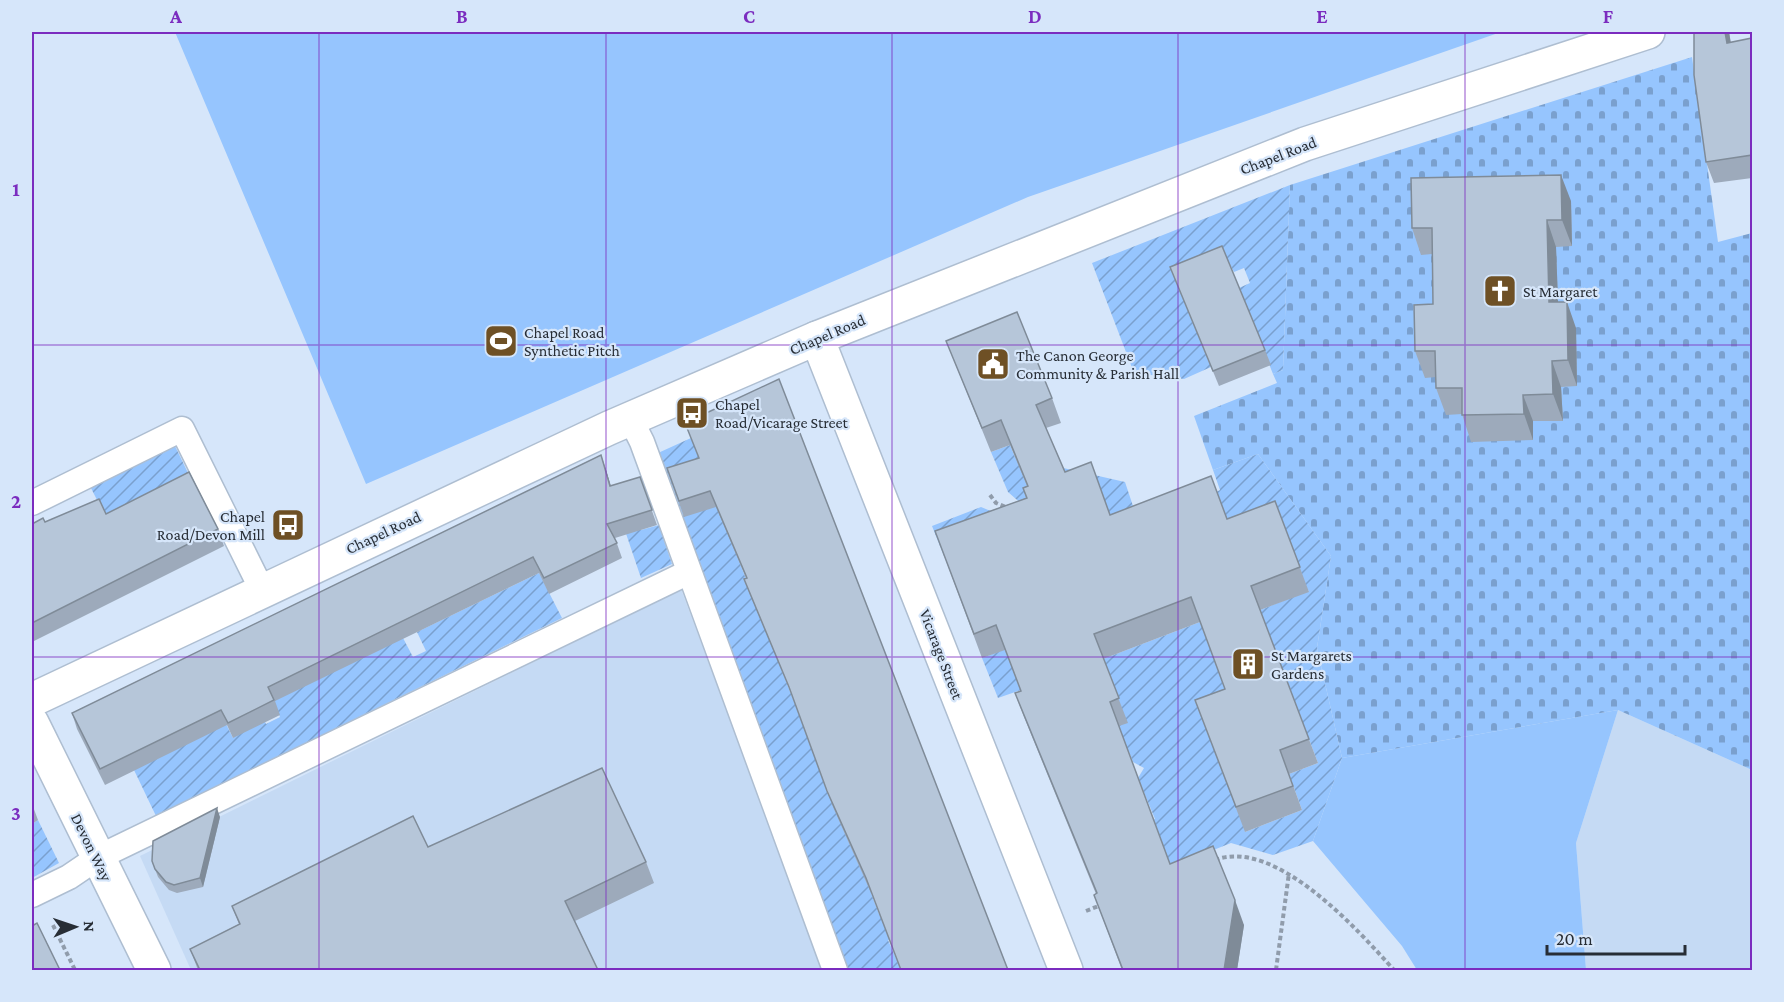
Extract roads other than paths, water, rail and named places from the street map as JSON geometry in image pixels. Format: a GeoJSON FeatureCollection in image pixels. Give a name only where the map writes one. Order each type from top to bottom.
{"type":"FeatureCollection","features":[{"type":"Feature","properties":{"kind":"street","name":"Chapel Road"},"geometry":{"type":"LineString","coordinates":[[32,700],[630,418],[817,338],[1305,144],[1648,32]]}},
{"type":"Feature","properties":{"kind":"street","name":"Vicarage Street"},"geometry":{"type":"LineString","coordinates":[[817,338],[1066,970]]}},
{"type":"Feature","properties":{"kind":"street","name":"Devon Way"},"geometry":{"type":"LineString","coordinates":[[32,723],[154,970]]}},
{"type":"Feature","properties":{"kind":"lane"},"geometry":{"type":"LineString","coordinates":[[630,418],[642,442],[835,970]]}},
{"type":"Feature","properties":{"kind":"lane"},"geometry":{"type":"LineString","coordinates":[[32,503],[182,429],[262,590]]}},
{"type":"Feature","properties":{"kind":"lane"},"geometry":{"type":"LineString","coordinates":[[32,895],[69,877],[97,858],[689,572]]}},
{"type":"Feature","properties":{"kind":"place","name":"St Margaret"},"geometry":{"type":"Point","coordinates":[1500,291]}},
{"type":"Feature","properties":{"kind":"place","name":"Chapel Road Synthetic Pitch"},"geometry":{"type":"Point","coordinates":[501,341]}},
{"type":"Feature","properties":{"kind":"place","name":"The Canon George Community & Parish Hall"},"geometry":{"type":"Point","coordinates":[993,364]}},
{"type":"Feature","properties":{"kind":"place","name":"Chapel Road/Vicarage Street"},"geometry":{"type":"Point","coordinates":[692,413]}},
{"type":"Feature","properties":{"kind":"place","name":"Chapel Road/Devon Mill"},"geometry":{"type":"Point","coordinates":[288,525]}},
{"type":"Feature","properties":{"kind":"place","name":"St Margarets Gardens"},"geometry":{"type":"Point","coordinates":[1248,664]}}]}
